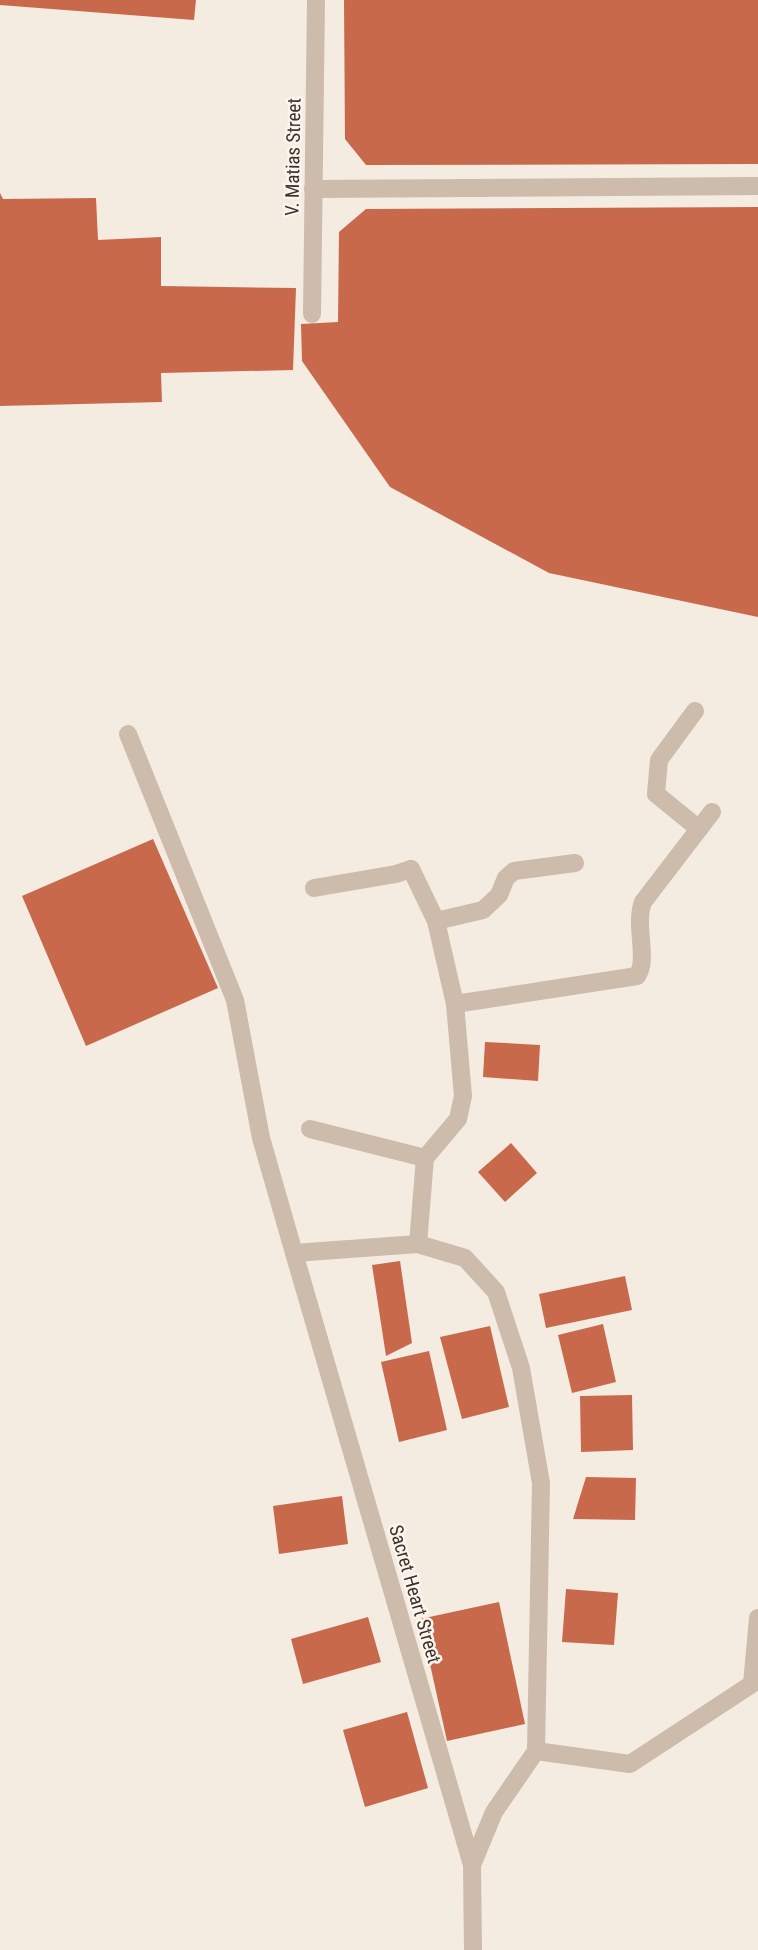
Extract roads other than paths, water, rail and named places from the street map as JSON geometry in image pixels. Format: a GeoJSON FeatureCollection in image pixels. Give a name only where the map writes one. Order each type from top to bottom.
{"type":"FeatureCollection","features":[{"type":"Feature","properties":{"kind":"street","name":"V. Matias Street"},"geometry":{"type":"LineString","coordinates":[[312,314],[316,0]]}},
{"type":"Feature","properties":{"kind":"street"},"geometry":{"type":"LineString","coordinates":[[313,189],[758,186]]}},
{"type":"Feature","properties":{"kind":"street"},"geometry":{"type":"LineString","coordinates":[[695,711],[659,760],[656,794],[699,830]]}},
{"type":"Feature","properties":{"kind":"street","name":"Sacret Heart Street"},"geometry":{"type":"LineString","coordinates":[[128,734],[235,1000],[261,1138],[472,1865],[473,1950]]}},
{"type":"Feature","properties":{"kind":"street"},"geometry":{"type":"LineString","coordinates":[[455,1004],[637,976],[642,967],[638,914],[643,902],[712,813]]}},
{"type":"Feature","properties":{"kind":"street"},"geometry":{"type":"LineString","coordinates":[[436,921],[483,910],[499,895],[506,878],[514,871],[575,863]]}},
{"type":"Feature","properties":{"kind":"street"},"geometry":{"type":"LineString","coordinates":[[314,888],[411,869],[436,921],[455,1004],[463,1097],[458,1119],[425,1158],[418,1244]]}},
{"type":"Feature","properties":{"kind":"street"},"geometry":{"type":"LineString","coordinates":[[310,1129],[425,1158]]}},
{"type":"Feature","properties":{"kind":"street"},"geometry":{"type":"LineString","coordinates":[[294,1253],[418,1244],[465,1258],[496,1292],[521,1368],[541,1483],[536,1751],[494,1812],[472,1865]]}},
{"type":"Feature","properties":{"kind":"street"},"geometry":{"type":"LineString","coordinates":[[536,1751],[630,1765],[752,1684],[758,1618]]}}]}
